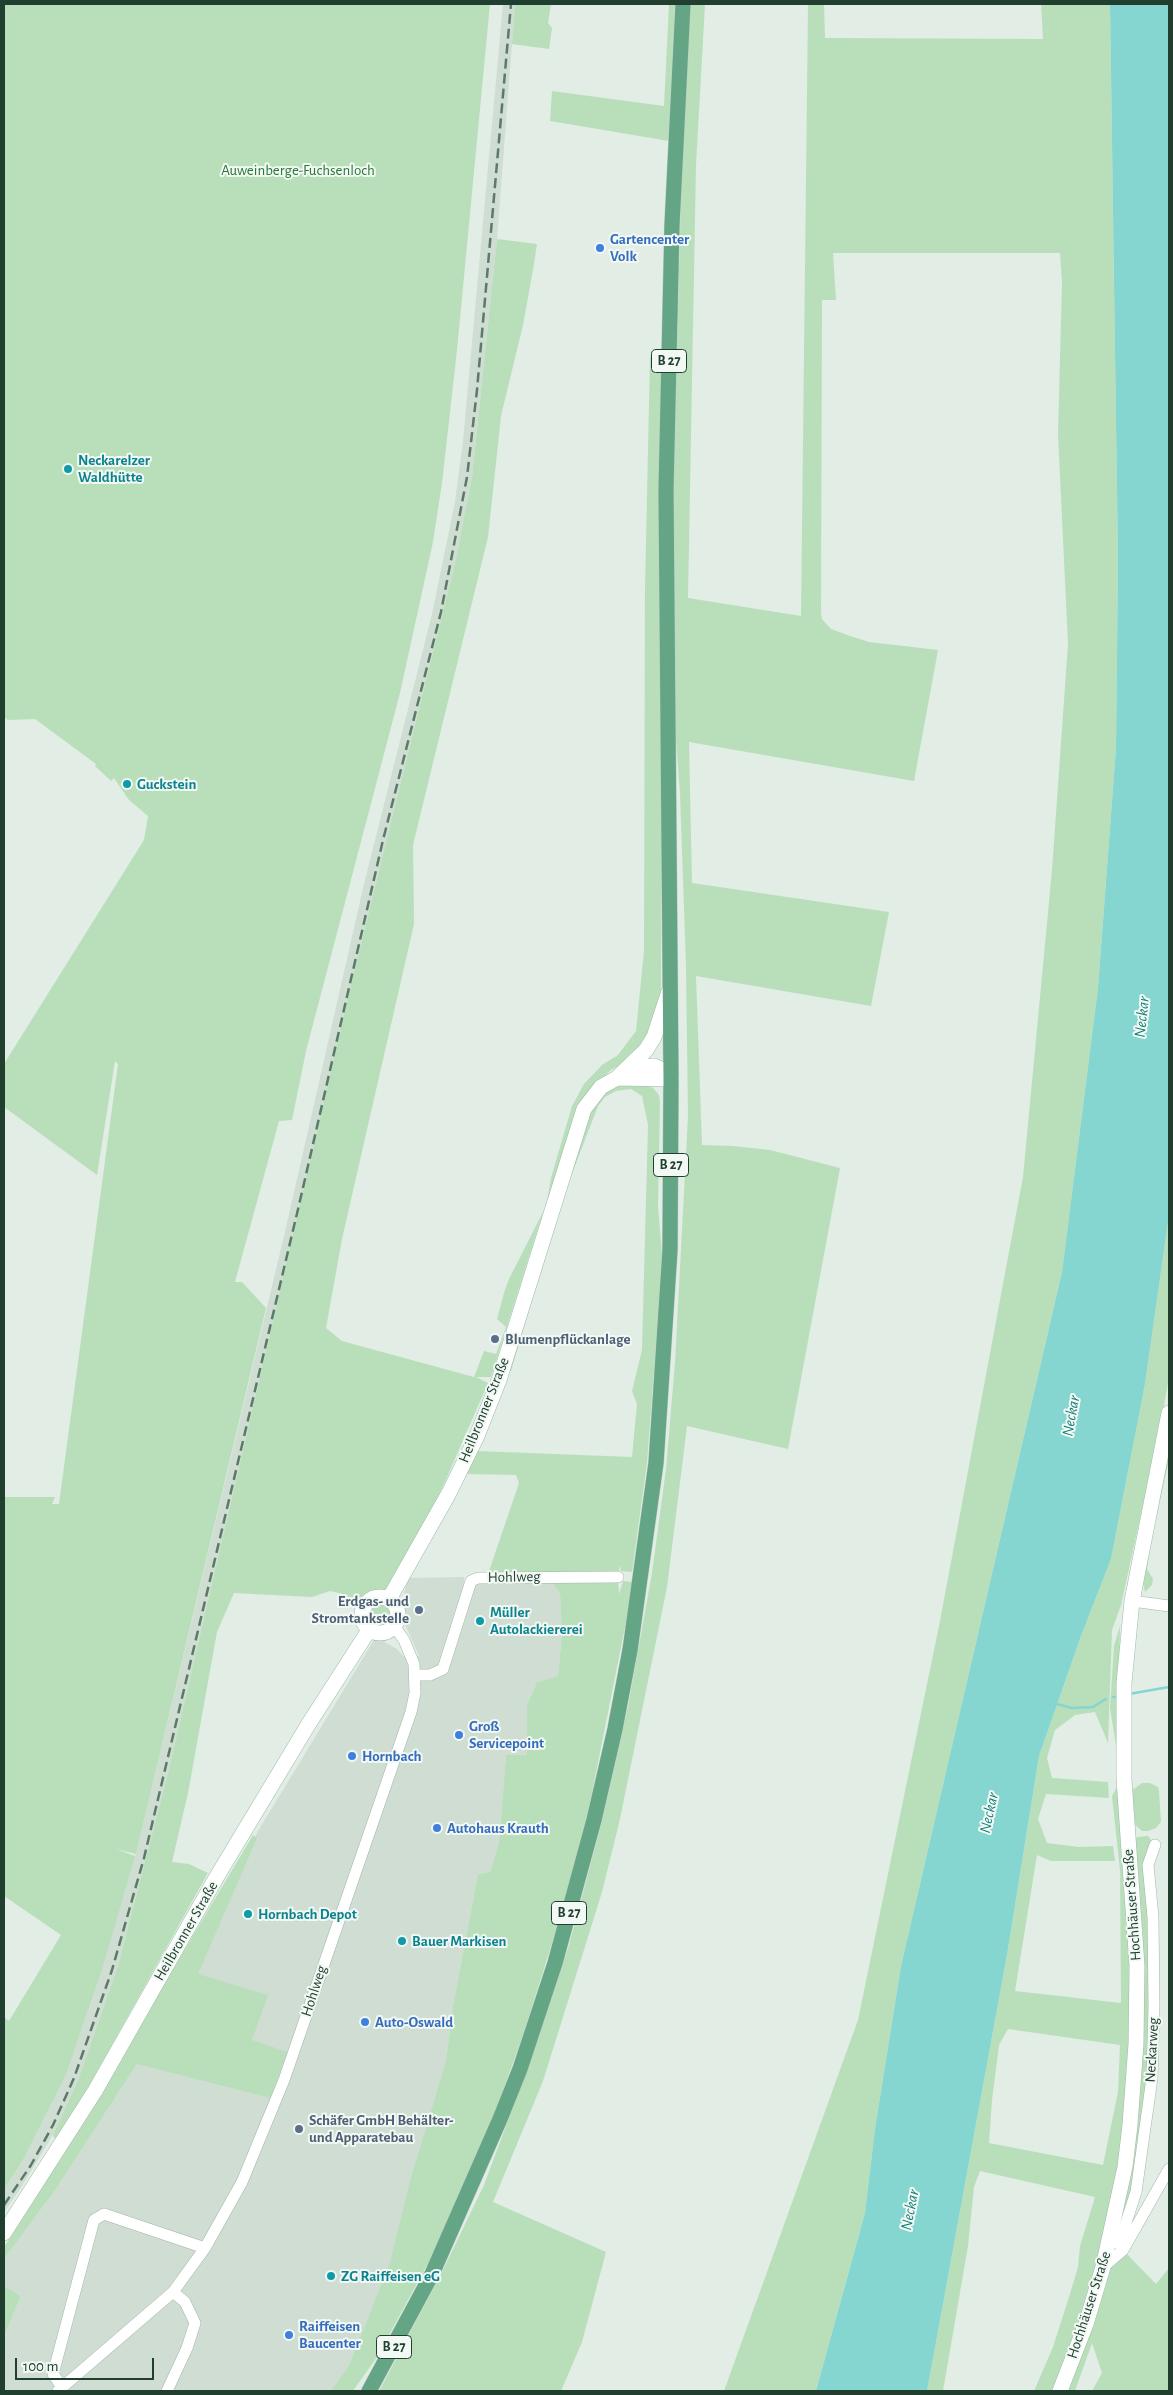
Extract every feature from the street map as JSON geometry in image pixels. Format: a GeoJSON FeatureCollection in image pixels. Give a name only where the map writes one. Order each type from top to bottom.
{"type":"FeatureCollection","features":[{"type":"Feature","properties":{"kind":"main road","name":"B 27"},"geometry":{"type":"LineString","coordinates":[[369,2391],[432,2274],[520,2069],[571,1909],[615,1729],[630,1650],[649,1520],[662,1391],[670,1250],[671,1079],[666,490],[672,225],[683,4]]}},
{"type":"Feature","properties":{"kind":"street","name":"Heilbronner Straße"},"geometry":{"type":"LineString","coordinates":[[388,1599],[449,1493],[480,1428],[499,1380],[584,1109],[601,1087],[616,1078],[646,1050],[654,1037],[670,990]]}},
{"type":"Feature","properties":{"kind":"street"},"geometry":{"type":"LineString","coordinates":[[629,1067],[654,1066],[663,1070],[671,1079]]}},
{"type":"Feature","properties":{"kind":"street"},"geometry":{"type":"LineString","coordinates":[[616,1078],[671,1079]]}},
{"type":"Feature","properties":{"kind":"street","name":"Hochhäuser Straße"},"geometry":{"type":"LineString","coordinates":[[1060,2391],[1086,2324],[1103,2267],[1124,2167],[1130,2125],[1136,2044],[1137,1966],[1124,1770],[1124,1684],[1132,1601],[1169,1413]]}},
{"type":"Feature","properties":{"kind":"street","name":"Hohlweg"},"geometry":{"type":"LineString","coordinates":[[416,1675],[430,1675],[442,1669],[471,1581],[487,1578],[618,1577]]}},
{"type":"Feature","properties":{"kind":"street"},"geometry":{"type":"LineString","coordinates":[[373,1598],[388,1599],[398,1615],[394,1626],[385,1632],[369,1630],[362,1615],[365,1605],[373,1598]]}},
{"type":"Feature","properties":{"kind":"street"},"geometry":{"type":"LineString","coordinates":[[1132,1601],[1169,1606]]}},
{"type":"Feature","properties":{"kind":"street","name":"Hohlweg"},"geometry":{"type":"LineString","coordinates":[[60,2389],[97,2360],[173,2292],[205,2248],[242,2182],[284,2080],[411,1712],[416,1675],[404,1640],[394,1626]]}},
{"type":"Feature","properties":{"kind":"street","name":"Heilbronner Straße"},"geometry":{"type":"LineString","coordinates":[[4,2233],[95,2091],[216,1878],[308,1725],[369,1630]]}},
{"type":"Feature","properties":{"kind":"street","name":"Neckarweg"},"geometry":{"type":"LineString","coordinates":[[1123,2250],[1119,2244],[1136,2192],[1152,2078],[1154,2007],[1153,1927],[1148,1865],[1155,1845]]}},
{"type":"Feature","properties":{"kind":"street"},"geometry":{"type":"LineString","coordinates":[[1103,2267],[1123,2250],[1169,2169]]}},
{"type":"Feature","properties":{"kind":"street"},"geometry":{"type":"LineString","coordinates":[[60,2389],[53,2374],[94,2220],[104,2214],[205,2248]]}},
{"type":"Feature","properties":{"kind":"street"},"geometry":{"type":"LineString","coordinates":[[167,2391],[187,2348],[195,2322],[186,2302],[173,2292]]}},
{"type":"Feature","properties":{"kind":"shaded area"},"geometry":{"type":"Polygon","coordinates":[[[503,4],[515,4],[497,239],[472,477],[455,563],[353,976],[168,1773],[118,1966],[78,2080],[53,2135],[4,2212],[4,2189],[22,2162],[66,2075],[102,1970],[132,1860],[136,1854],[285,1232],[364,884],[432,614],[455,502],[463,441],[503,4]]]}},
{"type":"Feature","properties":{"kind":"shaded area"},"geometry":{"type":"Polygon","coordinates":[[[464,1577],[464,1583],[555,1581],[560,1593],[562,1634],[558,1676],[537,1682],[527,1705],[527,1755],[506,1755],[499,1842],[490,1872],[478,1874],[453,2006],[446,2060],[411,2177],[408,2271],[338,2391],[4,2391],[4,2336],[21,2296],[4,2286],[4,2259],[56,2189],[137,2064],[224,1903],[258,1831],[374,1640],[381,1640],[397,1649],[403,1656],[419,1656],[405,1624],[402,1602],[408,1578],[464,1577]]]}},
{"type":"Feature","properties":{"kind":"green space","name":"Auweinberge-Fuchsenloch"},"geometry":{"type":"Polygon","coordinates":[[[4,4],[490,4],[457,350],[442,483],[433,542],[400,693],[306,1051],[292,1120],[279,1121],[235,1282],[242,1282],[266,1308],[136,1854],[116,1849],[135,1856],[102,1970],[66,2075],[22,2162],[4,2189],[4,2017],[9,2021],[61,1935],[4,1896],[4,1497],[55,1497],[52,1504],[59,1504],[118,1064],[115,1061],[97,1175],[4,1107],[4,1064],[144,840],[148,816],[129,800],[114,778],[111,781],[95,766],[96,764],[35,719],[8,720],[4,717],[4,4]]]}},
{"type":"Feature","properties":{"kind":"green space"},"geometry":{"type":"Polygon","coordinates":[[[515,4],[551,4],[548,23],[552,28],[549,49],[512,44],[515,4]]]}},
{"type":"Feature","properties":{"kind":"green space"},"geometry":{"type":"Polygon","coordinates":[[[669,4],[675,4],[669,141],[550,121],[552,91],[664,106],[669,4]]]}},
{"type":"Feature","properties":{"kind":"green space"},"geometry":{"type":"Polygon","coordinates":[[[690,4],[705,4],[696,165],[688,598],[801,616],[808,4],[824,4],[825,38],[1043,39],[1041,4],[1110,4],[1118,559],[1116,748],[1098,988],[1062,1272],[901,1966],[875,2129],[865,2213],[816,2391],[724,2391],[858,2020],[940,1621],[1023,1177],[1052,870],[1068,644],[1058,434],[1062,282],[1060,253],[833,253],[836,300],[822,300],[821,613],[822,619],[831,629],[850,636],[869,642],[938,650],[914,781],[689,742],[692,883],[889,912],[871,1006],[696,976],[702,1145],[770,1150],[840,1168],[788,1449],[687,1426],[667,1587],[620,1819],[602,1892],[543,2081],[493,2202],[606,2252],[582,2342],[561,2391],[379,2391],[441,2274],[484,2185],[530,2061],[569,1945],[602,1821],[628,1706],[652,1573],[666,1469],[675,1363],[688,1116],[686,966],[680,793],[676,740],[673,498],[682,156],[690,4]]]}},
{"type":"Feature","properties":{"kind":"green space"},"geometry":{"type":"Polygon","coordinates":[[[497,239],[537,244],[534,264],[523,325],[501,416],[488,537],[413,845],[414,924],[342,1239],[326,1328],[342,1341],[474,1377],[484,1351],[496,1354],[506,1327],[497,1319],[504,1293],[509,1279],[543,1212],[491,1377],[476,1377],[488,1383],[444,1484],[389,1599],[373,1598],[365,1605],[343,1594],[330,1591],[312,1597],[234,1593],[217,1632],[188,1793],[172,1862],[189,1864],[208,1873],[57,2143],[53,2135],[78,2080],[118,1966],[168,1773],[353,976],[455,563],[472,477],[497,239]]]}},
{"type":"Feature","properties":{"kind":"green space"},"geometry":{"type":"Polygon","coordinates":[[[650,357],[662,358],[661,990],[652,1036],[628,1061],[611,1070],[592,1088],[547,1202],[551,1178],[572,1106],[584,1084],[602,1065],[618,1055],[636,1031],[644,951],[645,588],[650,357]]]}},
{"type":"Feature","properties":{"kind":"green space"},"geometry":{"type":"Polygon","coordinates":[[[643,1083],[653,1088],[659,1095],[658,1206],[662,1254],[647,1463],[632,1572],[621,1571],[620,1565],[618,1577],[619,1594],[623,1581],[633,1582],[631,1597],[585,1828],[565,1902],[523,2035],[497,2107],[439,2243],[377,2357],[353,2391],[331,2391],[349,2366],[390,2263],[411,2177],[446,2060],[453,2006],[478,1874],[490,1872],[499,1842],[506,1755],[527,1755],[527,1705],[537,1682],[558,1676],[562,1634],[560,1593],[549,1577],[488,1574],[519,1483],[516,1475],[465,1474],[477,1451],[632,1457],[637,1404],[632,1391],[642,1350],[648,1125],[642,1096],[631,1089],[616,1091],[605,1097],[598,1106],[560,1205],[511,1371],[508,1371],[558,1205],[592,1106],[604,1093],[616,1086],[643,1083]]]}},
{"type":"Feature","properties":{"kind":"green space"},"geometry":{"type":"Polygon","coordinates":[[[1169,1215],[1169,1377],[1148,1496],[1144,1500],[1121,1605],[1112,1630],[1108,1743],[1095,1712],[1075,1715],[1055,1730],[1047,1758],[1052,1778],[1108,1782],[1109,1798],[1046,1794],[1038,1819],[1047,1843],[1079,1847],[1113,1846],[1115,1861],[1051,1861],[1037,1855],[1015,1991],[1121,2003],[1120,1870],[1112,1796],[1117,1787],[1116,1746],[1110,1708],[1114,1646],[1120,1626],[1119,1691],[1127,1838],[1148,1836],[1155,1845],[1148,1865],[1152,2078],[1123,2250],[1156,2284],[1169,2268],[1169,2391],[1092,2391],[1102,2373],[1092,2343],[1075,2391],[1034,2391],[1053,2347],[1070,2294],[1078,2267],[1080,2246],[1095,2197],[980,2171],[974,2187],[968,2246],[943,2391],[927,2391],[1007,1955],[1039,1756],[1081,1636],[1111,1559],[1145,1384],[1169,1215]],[[1008,2029],[999,2045],[989,2143],[1103,2165],[1118,2092],[1120,2045],[1008,2029]]]}},
{"type":"Feature","properties":{"kind":"green space"},"geometry":{"type":"Polygon","coordinates":[[[1169,1435],[1169,1460],[1151,1541],[1147,1569],[1153,1579],[1152,1585],[1145,1592],[1141,1573],[1169,1435]]]}},
{"type":"Feature","properties":{"kind":"green space"},"geometry":{"type":"Polygon","coordinates":[[[380,1605],[387,1608],[390,1615],[387,1622],[380,1625],[373,1622],[370,1615],[373,1608],[380,1605]]]}},
{"type":"Feature","properties":{"kind":"green space"},"geometry":{"type":"Polygon","coordinates":[[[1142,1783],[1150,1783],[1158,1787],[1159,1791],[1161,1822],[1156,1828],[1148,1831],[1142,1831],[1133,1823],[1131,1791],[1142,1783]]]}},
{"type":"Feature","properties":{"kind":"green space"},"geometry":{"type":"Polygon","coordinates":[[[253,1835],[257,1838],[198,1974],[268,1995],[252,2040],[287,2052],[271,2098],[137,2064],[56,2189],[4,2259],[4,2247],[49,2177],[253,1835]]]}},
{"type":"Feature","properties":{"kind":"green space"},"geometry":{"type":"Polygon","coordinates":[[[4,2286],[21,2296],[4,2336],[4,2286]]]}},
{"type":"Feature","properties":{"kind":"water","name":"Neckar"},"geometry":{"type":"Polygon","coordinates":[[[1110,4],[1169,4],[1169,1215],[1145,1384],[1111,1559],[1081,1636],[1039,1756],[1007,1955],[927,2391],[816,2391],[865,2213],[875,2129],[901,1966],[1062,1272],[1098,988],[1116,748],[1118,559],[1110,4]]]}},
{"type":"Feature","properties":{"kind":"waterway"},"geometry":{"type":"LineString","coordinates":[[1129,1694],[1169,1687]]}},
{"type":"Feature","properties":{"kind":"waterway"},"geometry":{"type":"LineString","coordinates":[[1057,1704],[1072,1708],[1093,1707],[1106,1699]]}},
{"type":"Feature","properties":{"kind":"railway"},"geometry":{"type":"LineString","coordinates":[[4,2205],[31,2165],[53,2125],[74,2078],[112,1970],[144,1858],[299,1205],[383,840],[441,612],[467,477],[477,390],[511,4]]}},
{"type":"Feature","properties":{"kind":"place","name":"Gartencenter Volk"},"geometry":{"type":"Point","coordinates":[600,248]}},
{"type":"Feature","properties":{"kind":"place","name":"Neckarelzer Waldhütte"},"geometry":{"type":"Point","coordinates":[68,469]}},
{"type":"Feature","properties":{"kind":"place","name":"Guckstein"},"geometry":{"type":"Point","coordinates":[127,784]}},
{"type":"Feature","properties":{"kind":"place","name":"Blumenpflückanlage"},"geometry":{"type":"Point","coordinates":[495,1339]}},
{"type":"Feature","properties":{"kind":"place","name":"Erdgas- und Stromtankstelle"},"geometry":{"type":"Point","coordinates":[419,1610]}},
{"type":"Feature","properties":{"kind":"place","name":"Müller Autolackiererei"},"geometry":{"type":"Point","coordinates":[480,1621]}},
{"type":"Feature","properties":{"kind":"place","name":"Groß Servicepoint"},"geometry":{"type":"Point","coordinates":[459,1735]}},
{"type":"Feature","properties":{"kind":"place","name":"Hornbach"},"geometry":{"type":"Point","coordinates":[352,1756]}},
{"type":"Feature","properties":{"kind":"place","name":"Autohaus Krauth"},"geometry":{"type":"Point","coordinates":[437,1828]}},
{"type":"Feature","properties":{"kind":"place","name":"Hornbach Depot"},"geometry":{"type":"Point","coordinates":[248,1914]}},
{"type":"Feature","properties":{"kind":"place","name":"Bauer Markisen"},"geometry":{"type":"Point","coordinates":[402,1941]}},
{"type":"Feature","properties":{"kind":"place","name":"Auto-Oswald"},"geometry":{"type":"Point","coordinates":[365,2022]}},
{"type":"Feature","properties":{"kind":"place","name":"Schäfer GmbH Behälter- und Apparatebau"},"geometry":{"type":"Point","coordinates":[299,2129]}},
{"type":"Feature","properties":{"kind":"place","name":"ZG Raiffeisen eG"},"geometry":{"type":"Point","coordinates":[331,2276]}},
{"type":"Feature","properties":{"kind":"place","name":"Raiffeisen Baucenter"},"geometry":{"type":"Point","coordinates":[289,2335]}}]}
